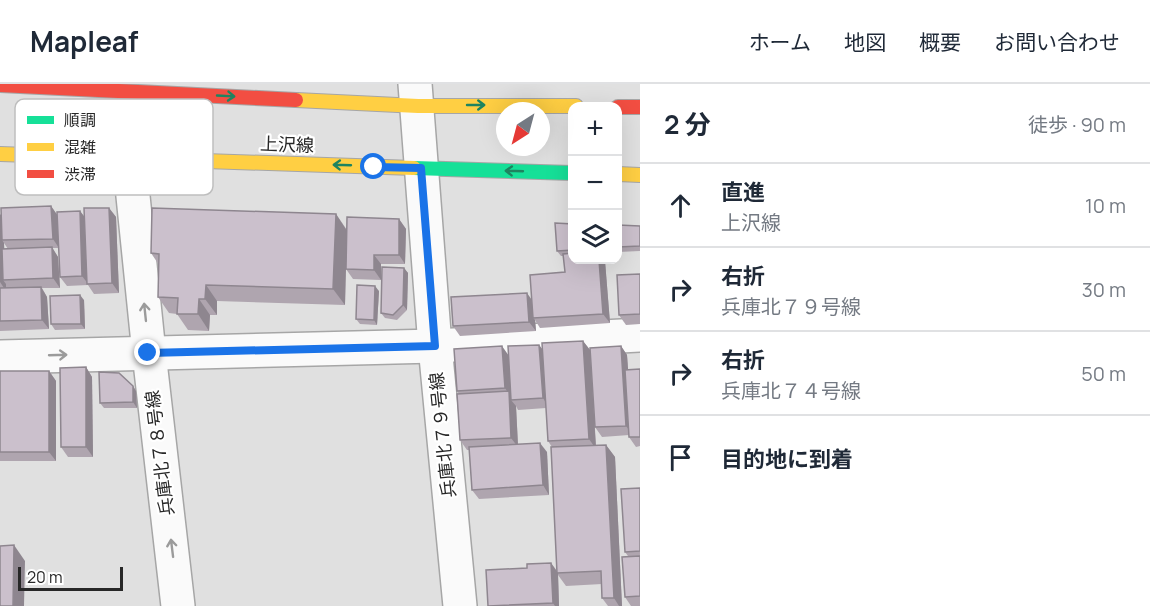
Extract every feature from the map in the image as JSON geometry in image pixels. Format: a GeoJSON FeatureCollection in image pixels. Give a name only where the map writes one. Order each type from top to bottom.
{"type":"FeatureCollection","features":[{"type":"Feature","properties":{"kind":"main road"},"geometry":{"type":"LineString","coordinates":[[0,85],[416,95],[568,105]]}},
{"type":"Feature","properties":{"kind":"main road"},"geometry":{"type":"LineString","coordinates":[[622,107],[640,107]]}},
{"type":"Feature","properties":{"kind":"main road","name":"上沢線"},"geometry":{"type":"LineString","coordinates":[[0,154],[15,154]]}},
{"type":"Feature","properties":{"kind":"main road","name":"上沢線"},"geometry":{"type":"LineString","coordinates":[[213,160],[568,173]]}},
{"type":"Feature","properties":{"kind":"main road"},"geometry":{"type":"LineString","coordinates":[[622,174],[640,175]]}},
{"type":"Feature","properties":{"kind":"street","name":"兵庫北７９号線"},"geometry":{"type":"LineString","coordinates":[[416,95],[435,346],[460,606]]}},
{"type":"Feature","properties":{"kind":"street","name":"兵庫北７８号線"},"geometry":{"type":"LineString","coordinates":[[133,195],[148,353],[178,606]]}},
{"type":"Feature","properties":{"kind":"street"},"geometry":{"type":"LineString","coordinates":[[0,357],[435,346],[640,335]]}},
{"type":"Feature","properties":{"kind":"building"},"geometry":{"type":"Polygon","coordinates":[[[51,206],[53,239],[2,240],[1,208],[51,206]]]}},
{"type":"Feature","properties":{"kind":"building"},"geometry":{"type":"Polygon","coordinates":[[[84,208],[109,208],[112,283],[87,284],[84,208]]]}},
{"type":"Feature","properties":{"kind":"building"},"geometry":{"type":"Polygon","coordinates":[[[152,208],[336,214],[333,289],[206,285],[205,299],[199,299],[198,314],[177,314],[178,298],[158,297],[159,254],[151,253],[152,208]]]}},
{"type":"Feature","properties":{"kind":"building"},"geometry":{"type":"Polygon","coordinates":[[[80,211],[82,276],[60,277],[57,212],[80,211]]]}},
{"type":"Feature","properties":{"kind":"building"},"geometry":{"type":"Polygon","coordinates":[[[347,217],[399,219],[399,255],[374,255],[374,270],[346,269],[347,217]]]}},
{"type":"Feature","properties":{"kind":"building"},"geometry":{"type":"Polygon","coordinates":[[[555,223],[568,224],[568,250],[557,251],[555,223]]]}},
{"type":"Feature","properties":{"kind":"building"},"geometry":{"type":"Polygon","coordinates":[[[622,225],[640,226],[640,246],[622,247],[622,225]]]}},
{"type":"Feature","properties":{"kind":"building"},"geometry":{"type":"Polygon","coordinates":[[[52,247],[53,278],[3,280],[2,249],[52,247]]]}},
{"type":"Feature","properties":{"kind":"building"},"geometry":{"type":"Polygon","coordinates":[[[563,254],[568,254],[568,264],[599,264],[603,314],[533,318],[530,275],[565,272],[563,254]]]}},
{"type":"Feature","properties":{"kind":"building"},"geometry":{"type":"Polygon","coordinates":[[[382,267],[404,268],[403,305],[393,315],[381,313],[382,267]]]}},
{"type":"Feature","properties":{"kind":"building"},"geometry":{"type":"Polygon","coordinates":[[[640,274],[640,314],[619,315],[617,275],[640,274]]]}},
{"type":"Feature","properties":{"kind":"building"},"geometry":{"type":"Polygon","coordinates":[[[357,285],[375,286],[374,320],[356,319],[357,285]]]}},
{"type":"Feature","properties":{"kind":"building"},"geometry":{"type":"Polygon","coordinates":[[[41,287],[42,320],[0,321],[0,288],[41,287]]]}},
{"type":"Feature","properties":{"kind":"building"},"geometry":{"type":"Polygon","coordinates":[[[527,293],[529,322],[453,326],[451,297],[527,293]]]}},
{"type":"Feature","properties":{"kind":"building"},"geometry":{"type":"Polygon","coordinates":[[[80,295],[81,324],[51,324],[50,296],[80,295]]]}},
{"type":"Feature","properties":{"kind":"building"},"geometry":{"type":"Polygon","coordinates":[[[583,341],[589,439],[548,441],[542,343],[583,341]]]}},
{"type":"Feature","properties":{"kind":"building"},"geometry":{"type":"Polygon","coordinates":[[[539,345],[543,398],[511,400],[508,346],[539,345]]]}},
{"type":"Feature","properties":{"kind":"building"},"geometry":{"type":"Polygon","coordinates":[[[502,346],[505,388],[457,391],[454,349],[502,346]]]}},
{"type":"Feature","properties":{"kind":"building"},"geometry":{"type":"Polygon","coordinates":[[[621,346],[626,426],[595,427],[590,348],[621,346]]]}},
{"type":"Feature","properties":{"kind":"building"},"geometry":{"type":"Polygon","coordinates":[[[86,367],[86,447],[61,447],[60,368],[86,367]]]}},
{"type":"Feature","properties":{"kind":"building"},"geometry":{"type":"Polygon","coordinates":[[[640,369],[640,437],[629,437],[625,370],[640,369]]]}},
{"type":"Feature","properties":{"kind":"building"},"geometry":{"type":"Polygon","coordinates":[[[0,371],[49,371],[49,452],[0,452],[0,371]]]}},
{"type":"Feature","properties":{"kind":"building"},"geometry":{"type":"Polygon","coordinates":[[[99,372],[119,373],[133,386],[133,402],[100,403],[99,372]]]}},
{"type":"Feature","properties":{"kind":"building"},"geometry":{"type":"Polygon","coordinates":[[[509,391],[511,438],[460,440],[457,394],[509,391]]]}},
{"type":"Feature","properties":{"kind":"building"},"geometry":{"type":"Polygon","coordinates":[[[540,443],[543,485],[472,490],[469,447],[540,443]]]}},
{"type":"Feature","properties":{"kind":"building"},"geometry":{"type":"Polygon","coordinates":[[[606,445],[614,598],[602,598],[601,571],[557,573],[551,447],[606,445]]]}},
{"type":"Feature","properties":{"kind":"building"},"geometry":{"type":"Polygon","coordinates":[[[640,488],[640,551],[625,552],[621,489],[640,488]]]}},
{"type":"Feature","properties":{"kind":"building"},"geometry":{"type":"Polygon","coordinates":[[[14,545],[13,606],[0,606],[0,546],[14,545]]]}},
{"type":"Feature","properties":{"kind":"building"},"geometry":{"type":"Polygon","coordinates":[[[640,556],[640,596],[625,597],[622,557],[640,556]]]}},
{"type":"Feature","properties":{"kind":"building"},"geometry":{"type":"Polygon","coordinates":[[[551,563],[553,603],[488,606],[486,570],[527,568],[527,564],[551,563]]]}},
{"type":"Feature","properties":{"kind":"traffic: fast"},"geometry":{"type":"LineString","coordinates":[[414,168],[568,173]]}},
{"type":"Feature","properties":{"kind":"traffic: slow"},"geometry":{"type":"LineString","coordinates":[[296,100],[418,106],[568,106]]}},
{"type":"Feature","properties":{"kind":"traffic: slow"},"geometry":{"type":"LineString","coordinates":[[0,154],[15,155]]}},
{"type":"Feature","properties":{"kind":"traffic: slow"},"geometry":{"type":"LineString","coordinates":[[213,161],[414,168]]}},
{"type":"Feature","properties":{"kind":"traffic: slow"},"geometry":{"type":"LineString","coordinates":[[622,174],[640,175]]}},
{"type":"Feature","properties":{"kind":"traffic: jam"},"geometry":{"type":"LineString","coordinates":[[0,85],[296,100]]}},
{"type":"Feature","properties":{"kind":"traffic: jam"},"geometry":{"type":"LineString","coordinates":[[622,107],[640,107]]}},
{"type":"Feature","properties":{"kind":"route"},"geometry":{"type":"LineString","coordinates":[[148,353],[435,346],[421,168],[374,167]]}}]}
